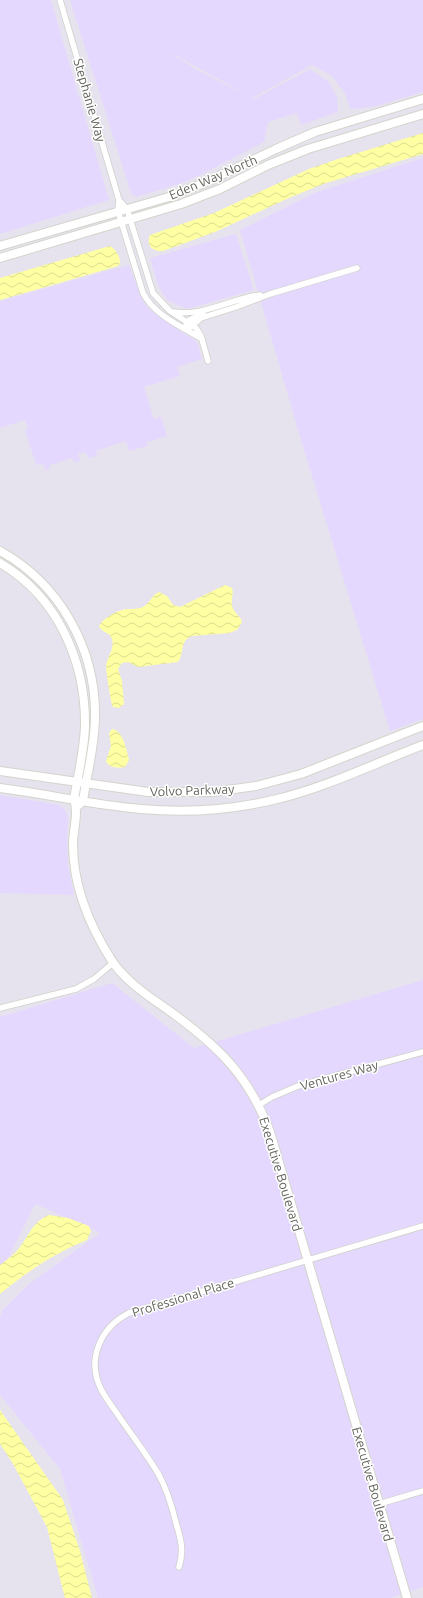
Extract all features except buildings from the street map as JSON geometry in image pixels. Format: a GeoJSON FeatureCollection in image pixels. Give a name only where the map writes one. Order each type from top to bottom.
{"type":"FeatureCollection","features":[{"type":"Feature","properties":{"kind":"street","name":"Stephanie Way"},"geometry":{"type":"LineString","coordinates":[[60,0],[119,200],[118,211],[141,287],[146,298],[159,313],[199,332],[208,361]]}},
{"type":"Feature","properties":{"kind":"street","name":"Eden Way North"},"geometry":{"type":"LineString","coordinates":[[0,246],[169,196],[209,181],[314,132],[423,99]]}},
{"type":"Feature","properties":{"kind":"street","name":"Eden Way North"},"geometry":{"type":"LineString","coordinates":[[0,258],[181,204],[200,197],[268,165],[308,149],[423,114]]}},
{"type":"Feature","properties":{"kind":"street","name":"Stephanie Way"},"geometry":{"type":"LineString","coordinates":[[119,200],[127,209],[151,288],[158,300],[188,326]]}},
{"type":"Feature","properties":{"kind":"street"},"geometry":{"type":"LineString","coordinates":[[188,326],[201,318],[270,294],[357,268]]}},
{"type":"Feature","properties":{"kind":"street"},"geometry":{"type":"LineString","coordinates":[[170,311],[194,313],[254,296],[270,294]]}},
{"type":"Feature","properties":{"kind":"street"},"geometry":{"type":"LineString","coordinates":[[188,326],[194,317],[219,309],[231,302]]}},
{"type":"Feature","properties":{"kind":"street"},"geometry":{"type":"LineString","coordinates":[[0,551],[29,571],[53,596],[71,622],[85,652],[93,685],[95,717],[83,801]]}},
{"type":"Feature","properties":{"kind":"street","name":"Executive Boulevard"},"geometry":{"type":"LineString","coordinates":[[0,563],[20,577],[39,596],[61,625],[75,656],[83,688],[85,720],[84,736],[77,782],[73,846],[78,889],[88,918],[98,939],[113,963],[132,982],[195,1029],[227,1058],[241,1076],[259,1105],[270,1132],[407,1598]]}},
{"type":"Feature","properties":{"kind":"street","name":"Volvo Parkway"},"geometry":{"type":"LineString","coordinates":[[0,770],[126,790],[169,793],[213,792],[241,788],[302,774],[423,726]]}},
{"type":"Feature","properties":{"kind":"street","name":"Volvo Parkway"},"geometry":{"type":"LineString","coordinates":[[0,788],[76,803],[83,801],[120,807],[163,810],[207,810],[251,805],[314,788],[423,745]]}},
{"type":"Feature","properties":{"kind":"street"},"geometry":{"type":"LineString","coordinates":[[0,1008],[76,989],[94,979],[113,963]]}},
{"type":"Feature","properties":{"kind":"street","name":"Ventures Way"},"geometry":{"type":"LineString","coordinates":[[259,1105],[272,1097],[298,1086],[423,1052]]}},
{"type":"Feature","properties":{"kind":"street","name":"Professional Place"},"geometry":{"type":"LineString","coordinates":[[179,1567],[182,1556],[182,1542],[167,1493],[158,1473],[106,1397],[97,1379],[95,1367],[96,1357],[100,1341],[109,1327],[129,1313],[423,1226]]}},
{"type":"Feature","properties":{"kind":"street"},"geometry":{"type":"LineString","coordinates":[[379,1504],[423,1491]]}},
{"type":"Feature","properties":{"kind":"shaded area"},"geometry":{"type":"Polygon","coordinates":[[[0,0],[51,0],[109,200],[0,234],[0,0]]]}},
{"type":"Feature","properties":{"kind":"shaded area"},"geometry":{"type":"Polygon","coordinates":[[[70,0],[423,0],[423,92],[373,107],[350,109],[346,95],[332,76],[312,65],[252,98],[254,99],[310,69],[329,82],[337,97],[338,112],[301,125],[297,113],[268,122],[264,142],[182,183],[136,197],[131,193],[70,0]],[[173,54],[199,71],[249,96],[173,54]]]}},
{"type":"Feature","properties":{"kind":"shaded area"},"geometry":{"type":"Polygon","coordinates":[[[423,158],[423,719],[390,731],[298,430],[240,230],[317,192],[423,158]]]}},
{"type":"Feature","properties":{"kind":"shaded area"},"geometry":{"type":"Polygon","coordinates":[[[236,234],[254,290],[187,309],[167,300],[158,285],[150,258],[236,234]]]}},
{"type":"Feature","properties":{"kind":"shaded area"},"geometry":{"type":"Polygon","coordinates":[[[129,265],[143,301],[149,309],[197,342],[202,359],[177,367],[180,376],[144,387],[154,419],[161,417],[167,436],[147,442],[147,446],[129,451],[126,441],[96,451],[97,456],[88,458],[86,452],[78,454],[80,461],[74,462],[72,458],[50,465],[50,469],[45,470],[43,464],[36,465],[25,430],[28,428],[25,420],[0,428],[0,301],[129,265]]]}},
{"type":"Feature","properties":{"kind":"shaded area"},"geometry":{"type":"Polygon","coordinates":[[[0,795],[59,805],[65,810],[68,816],[68,865],[74,895],[0,893],[0,795]]]}},
{"type":"Feature","properties":{"kind":"shaded area"},"geometry":{"type":"Polygon","coordinates":[[[423,980],[423,1587],[390,1598],[98,1598],[60,1469],[0,1395],[0,1319],[2,1311],[29,1284],[100,1233],[35,1204],[2,1270],[0,1271],[0,1017],[112,983],[194,1048],[423,980]]]}},
{"type":"Feature","properties":{"kind":"water"},"geometry":{"type":"Polygon","coordinates":[[[423,133],[423,154],[326,183],[291,197],[215,232],[163,251],[153,249],[149,245],[150,235],[214,213],[309,169],[423,133]]]}},
{"type":"Feature","properties":{"kind":"water"},"geometry":{"type":"Polygon","coordinates":[[[110,246],[116,251],[120,260],[118,266],[0,300],[0,278],[110,246]]]}},
{"type":"Feature","properties":{"kind":"water"},"geometry":{"type":"Polygon","coordinates":[[[225,585],[232,588],[233,608],[242,622],[237,630],[229,633],[192,636],[188,638],[185,641],[178,662],[138,667],[128,662],[122,663],[118,669],[122,681],[124,704],[119,708],[113,707],[106,666],[113,642],[108,633],[100,628],[99,626],[101,623],[109,616],[119,611],[143,607],[159,592],[167,596],[173,605],[180,607],[225,585]]]}},
{"type":"Feature","properties":{"kind":"water"},"geometry":{"type":"Polygon","coordinates":[[[112,729],[119,733],[126,746],[129,760],[125,767],[112,767],[106,761],[111,746],[109,733],[112,729]]]}},
{"type":"Feature","properties":{"kind":"water"},"geometry":{"type":"Polygon","coordinates":[[[49,1215],[68,1218],[89,1226],[91,1231],[87,1240],[63,1251],[41,1264],[0,1294],[0,1265],[15,1253],[33,1227],[49,1215]]]}},
{"type":"Feature","properties":{"kind":"water"},"geometry":{"type":"Polygon","coordinates":[[[0,1410],[63,1500],[80,1551],[92,1598],[65,1598],[47,1527],[12,1462],[0,1444],[0,1410]]]}}]}
